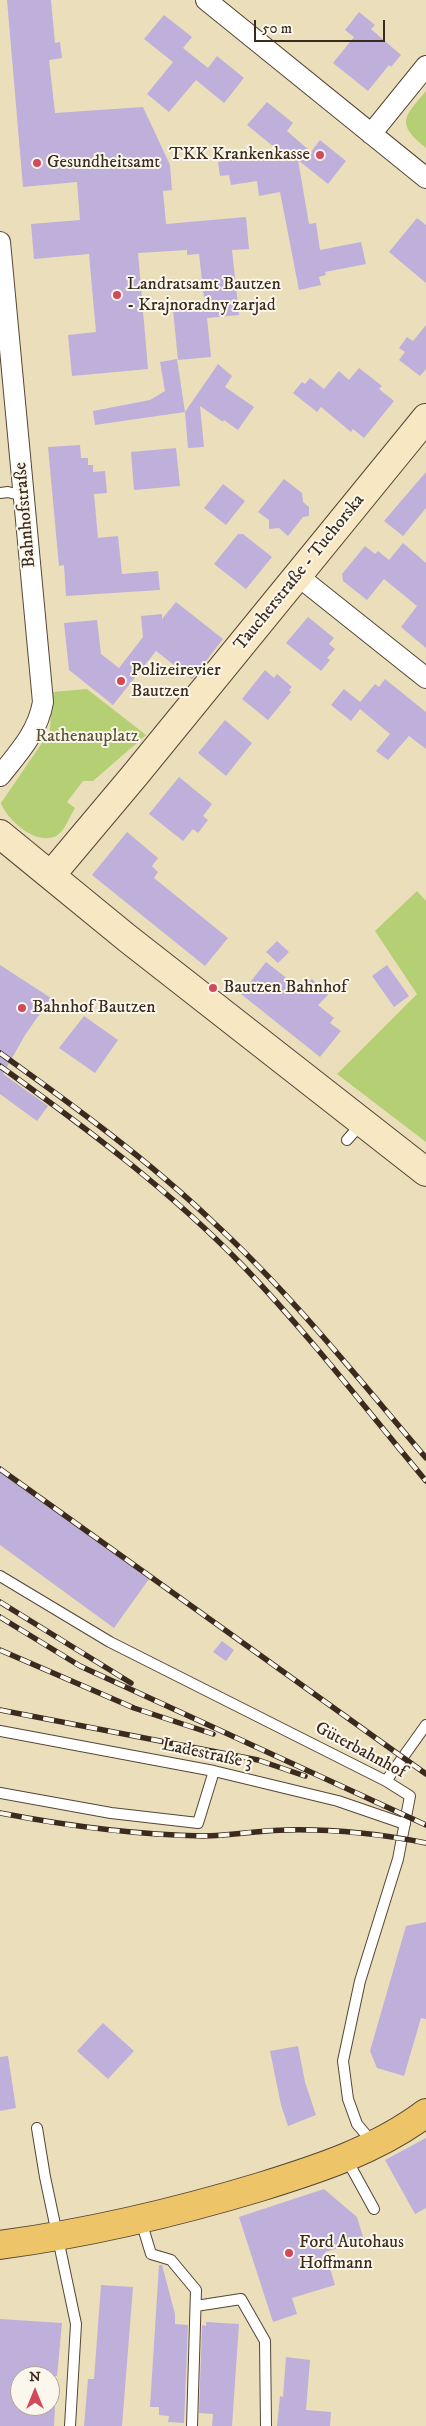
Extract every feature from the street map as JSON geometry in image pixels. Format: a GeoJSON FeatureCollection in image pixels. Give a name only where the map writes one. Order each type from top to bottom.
{"type":"FeatureCollection","features":[{"type":"Feature","properties":{"kind":"main road"},"geometry":{"type":"LineString","coordinates":[[0,2246],[59,2237],[140,2220],[202,2204],[322,2167],[374,2144],[410,2125],[426,2113]]}},
{"type":"Feature","properties":{"kind":"street"},"geometry":{"type":"LineString","coordinates":[[206,0],[426,178]]}},
{"type":"Feature","properties":{"kind":"street"},"geometry":{"type":"LineString","coordinates":[[371,134],[426,66]]}},
{"type":"Feature","properties":{"kind":"street","name":"Bahnhofstraße"},"geometry":{"type":"LineString","coordinates":[[0,242],[43,702],[41,716],[32,736],[0,776]]}},
{"type":"Feature","properties":{"kind":"street","name":"Taucherstraße - Tuchorska"},"geometry":{"type":"LineString","coordinates":[[51,875],[135,775],[426,418]]}},
{"type":"Feature","properties":{"kind":"street"},"geometry":{"type":"LineString","coordinates":[[298,576],[426,678]]}},
{"type":"Feature","properties":{"kind":"street"},"geometry":{"type":"LineString","coordinates":[[0,834],[127,938],[355,1132],[426,1172]]}},
{"type":"Feature","properties":{"kind":"lane"},"geometry":{"type":"LineString","coordinates":[[0,493],[8,492],[23,496]]}},
{"type":"Feature","properties":{"kind":"lane","name":"Güterbahnhof"},"geometry":{"type":"LineString","coordinates":[[0,1576],[110,1642],[386,1780],[410,1796],[398,1859],[360,1981],[344,2061],[351,2107],[357,2124],[374,2144]]}},
{"type":"Feature","properties":{"kind":"lane"},"geometry":{"type":"LineString","coordinates":[[386,1780],[426,1724]]}},
{"type":"Feature","properties":{"kind":"lane","name":"Ladestraße 3"},"geometry":{"type":"LineString","coordinates":[[0,1731],[214,1771],[338,1801],[405,1824]]}},
{"type":"Feature","properties":{"kind":"lane"},"geometry":{"type":"LineString","coordinates":[[0,1793],[111,1813],[198,1823],[214,1771]]}},
{"type":"Feature","properties":{"kind":"lane"},"geometry":{"type":"LineString","coordinates":[[37,2128],[45,2176],[76,2324],[70,2426]]}},
{"type":"Feature","properties":{"kind":"lane"},"geometry":{"type":"LineString","coordinates":[[346,2157],[374,2209]]}},
{"type":"Feature","properties":{"kind":"lane"},"geometry":{"type":"LineString","coordinates":[[140,2220],[151,2254],[171,2260],[196,2290],[192,2426]]}},
{"type":"Feature","properties":{"kind":"lane"},"geometry":{"type":"LineString","coordinates":[[196,2306],[241,2299],[265,2341],[266,2426]]}},
{"type":"Feature","properties":{"kind":"green space"},"geometry":{"type":"Polygon","coordinates":[[[426,91],[426,148],[410,132],[406,120],[412,107],[426,91]]]}},
{"type":"Feature","properties":{"kind":"green space","name":"Rathenauplatz"},"geometry":{"type":"Polygon","coordinates":[[[87,689],[146,735],[93,781],[83,781],[67,802],[75,808],[59,834],[51,838],[34,836],[10,818],[1,803],[50,731],[52,692],[87,689]]]}},
{"type":"Feature","properties":{"kind":"green space"},"geometry":{"type":"Polygon","coordinates":[[[417,891],[426,901],[426,1142],[337,1074],[417,994],[375,931],[417,891]]]}},
{"type":"Feature","properties":{"kind":"building"},"geometry":{"type":"Polygon","coordinates":[[[7,0],[51,0],[55,43],[60,42],[62,58],[49,60],[55,113],[143,107],[170,165],[172,190],[163,191],[166,224],[246,217],[249,249],[232,250],[239,315],[207,318],[211,357],[178,360],[173,310],[205,307],[199,254],[187,255],[187,250],[138,253],[148,369],[72,376],[68,335],[96,332],[89,254],[34,259],[31,224],[80,220],[77,182],[23,187],[7,0]]]}},
{"type":"Feature","properties":{"kind":"building"},"geometry":{"type":"Polygon","coordinates":[[[359,12],[375,25],[371,29],[401,55],[391,67],[389,65],[368,91],[333,63],[354,37],[345,30],[359,12]]]}},
{"type":"Feature","properties":{"kind":"building"},"geometry":{"type":"Polygon","coordinates":[[[164,15],[192,37],[183,48],[208,68],[217,56],[244,78],[224,103],[196,80],[169,112],[147,94],[173,62],[144,39],[164,15]]]}},
{"type":"Feature","properties":{"kind":"building"},"geometry":{"type":"Polygon","coordinates":[[[267,102],[293,123],[287,131],[311,152],[320,140],[346,161],[328,184],[298,160],[309,224],[316,223],[320,250],[361,242],[366,264],[325,272],[326,275],[319,277],[321,285],[299,290],[280,192],[259,196],[257,181],[231,185],[229,175],[220,176],[218,162],[280,152],[247,125],[267,102]]]}},
{"type":"Feature","properties":{"kind":"building"},"geometry":{"type":"Polygon","coordinates":[[[417,218],[426,225],[426,283],[389,252],[417,218]]]}},
{"type":"Feature","properties":{"kind":"building"},"geometry":{"type":"Polygon","coordinates":[[[426,325],[426,369],[420,376],[399,360],[405,352],[399,348],[407,337],[413,341],[426,325]]]}},
{"type":"Feature","properties":{"kind":"building"},"geometry":{"type":"Polygon","coordinates":[[[177,359],[185,412],[95,425],[93,411],[150,400],[165,391],[160,362],[177,359]]]}},
{"type":"Feature","properties":{"kind":"building"},"geometry":{"type":"Polygon","coordinates":[[[218,364],[232,376],[225,387],[254,407],[238,430],[200,406],[204,447],[188,448],[185,412],[218,364]]]}},
{"type":"Feature","properties":{"kind":"building"},"geometry":{"type":"Polygon","coordinates":[[[359,368],[382,386],[379,389],[394,401],[364,438],[353,429],[351,432],[321,407],[317,412],[293,393],[302,382],[305,384],[310,378],[324,389],[339,371],[349,380],[359,368]]]}},
{"type":"Feature","properties":{"kind":"building"},"geometry":{"type":"Polygon","coordinates":[[[80,445],[81,458],[88,458],[88,465],[93,465],[93,472],[105,471],[107,493],[94,494],[98,538],[118,536],[122,574],[158,571],[160,590],[66,596],[64,565],[59,566],[48,447],[80,445]]]}},
{"type":"Feature","properties":{"kind":"building"},"geometry":{"type":"Polygon","coordinates":[[[176,448],[180,486],[134,490],[131,452],[176,448]]]}},
{"type":"Feature","properties":{"kind":"building"},"geometry":{"type":"Polygon","coordinates":[[[426,472],[426,508],[403,536],[384,521],[426,472]]]}},
{"type":"Feature","properties":{"kind":"building"},"geometry":{"type":"Polygon","coordinates":[[[284,479],[302,493],[303,502],[309,507],[309,516],[303,517],[288,536],[279,528],[269,529],[269,520],[258,512],[284,479]]]}},
{"type":"Feature","properties":{"kind":"building"},"geometry":{"type":"Polygon","coordinates":[[[223,484],[245,501],[226,525],[204,508],[223,484]]]}},
{"type":"Feature","properties":{"kind":"building"},"geometry":{"type":"Polygon","coordinates":[[[238,534],[243,534],[272,557],[246,589],[214,564],[238,534]]]}},
{"type":"Feature","properties":{"kind":"building"},"geometry":{"type":"Polygon","coordinates":[[[403,543],[426,563],[426,648],[401,627],[417,606],[384,579],[367,600],[343,581],[342,574],[365,546],[375,554],[378,551],[389,560],[403,543]]]}},
{"type":"Feature","properties":{"kind":"building"},"geometry":{"type":"Polygon","coordinates":[[[176,602],[223,639],[192,679],[156,651],[113,705],[69,670],[64,623],[97,620],[101,654],[119,668],[143,637],[141,616],[162,614],[162,619],[176,602]]]}},
{"type":"Feature","properties":{"kind":"building"},"geometry":{"type":"Polygon","coordinates":[[[308,617],[334,638],[329,644],[335,649],[327,658],[330,660],[321,671],[286,643],[308,617]]]}},
{"type":"Feature","properties":{"kind":"building"},"geometry":{"type":"Polygon","coordinates":[[[265,670],[274,678],[277,674],[292,687],[289,690],[291,692],[268,720],[242,699],[265,670]]]}},
{"type":"Feature","properties":{"kind":"building"},"geometry":{"type":"Polygon","coordinates":[[[385,679],[426,712],[426,749],[409,736],[388,760],[376,751],[390,734],[360,709],[351,721],[331,705],[344,689],[360,702],[375,684],[379,687],[385,679]]]}},
{"type":"Feature","properties":{"kind":"building"},"geometry":{"type":"Polygon","coordinates":[[[225,720],[252,743],[226,776],[198,753],[225,720]]]}},
{"type":"Feature","properties":{"kind":"building"},"geometry":{"type":"Polygon","coordinates":[[[179,777],[212,804],[203,816],[208,820],[198,833],[193,829],[183,841],[149,814],[179,777]]]}},
{"type":"Feature","properties":{"kind":"building"},"geometry":{"type":"Polygon","coordinates":[[[127,832],[158,858],[152,866],[158,872],[154,878],[228,938],[205,966],[92,875],[127,832]]]}},
{"type":"Feature","properties":{"kind":"building"},"geometry":{"type":"Polygon","coordinates":[[[277,941],[289,952],[278,963],[266,952],[277,941]]]}},
{"type":"Feature","properties":{"kind":"building"},"geometry":{"type":"Polygon","coordinates":[[[266,962],[302,990],[312,979],[328,995],[318,1005],[334,1018],[330,1023],[341,1031],[320,1057],[241,994],[266,962]]]}},
{"type":"Feature","properties":{"kind":"building"},"geometry":{"type":"Polygon","coordinates":[[[0,965],[51,998],[25,1035],[3,1074],[48,1106],[37,1121],[0,1094],[0,965]]]}},
{"type":"Feature","properties":{"kind":"building"},"geometry":{"type":"Polygon","coordinates":[[[387,965],[409,996],[394,1007],[372,976],[387,965]]]}},
{"type":"Feature","properties":{"kind":"building"},"geometry":{"type":"Polygon","coordinates":[[[84,1016],[118,1040],[95,1073],[59,1048],[84,1016]]]}},
{"type":"Feature","properties":{"kind":"building"},"geometry":{"type":"Polygon","coordinates":[[[0,1472],[149,1579],[114,1628],[0,1545],[0,1472]]]}},
{"type":"Feature","properties":{"kind":"building"},"geometry":{"type":"Polygon","coordinates":[[[222,1641],[234,1650],[226,1661],[213,1652],[222,1641]]]}},
{"type":"Feature","properties":{"kind":"building"},"geometry":{"type":"Polygon","coordinates":[[[426,1922],[426,2019],[421,2018],[404,2076],[377,2068],[370,2051],[406,1926],[426,1922]]]}},
{"type":"Feature","properties":{"kind":"building"},"geometry":{"type":"Polygon","coordinates":[[[103,2023],[134,2051],[108,2079],[77,2051],[103,2023]]]}},
{"type":"Feature","properties":{"kind":"building"},"geometry":{"type":"Polygon","coordinates":[[[298,2046],[305,2082],[316,2115],[288,2126],[281,2105],[270,2051],[298,2046]]]}},
{"type":"Feature","properties":{"kind":"building"},"geometry":{"type":"Polygon","coordinates":[[[8,2056],[16,2108],[0,2111],[0,2057],[8,2056]]]}},
{"type":"Feature","properties":{"kind":"building"},"geometry":{"type":"Polygon","coordinates":[[[426,2138],[426,2208],[415,2214],[385,2160],[426,2138]]]}},
{"type":"Feature","properties":{"kind":"building","name":"Ford Autohaus Hoffmann"},"geometry":{"type":"Polygon","coordinates":[[[324,2189],[357,2217],[364,2240],[325,2252],[335,2285],[292,2298],[297,2314],[273,2322],[239,2217],[324,2189]]]}},
{"type":"Feature","properties":{"kind":"building"},"geometry":{"type":"Polygon","coordinates":[[[159,2265],[162,2265],[175,2314],[175,2324],[188,2325],[184,2423],[168,2422],[169,2416],[159,2415],[159,2407],[150,2407],[159,2265]]]}},
{"type":"Feature","properties":{"kind":"building"},"geometry":{"type":"Polygon","coordinates":[[[101,2285],[133,2287],[122,2426],[84,2426],[88,2379],[94,2379],[101,2285]]]}},
{"type":"Feature","properties":{"kind":"building"},"geometry":{"type":"Polygon","coordinates":[[[0,2319],[62,2323],[58,2366],[10,2366],[10,2416],[54,2416],[54,2426],[0,2426],[0,2319]]]}},
{"type":"Feature","properties":{"kind":"building"},"geometry":{"type":"Polygon","coordinates":[[[206,2322],[239,2324],[232,2426],[212,2426],[213,2414],[199,2413],[202,2325],[206,2326],[206,2322]]]}},
{"type":"Feature","properties":{"kind":"building"},"geometry":{"type":"Polygon","coordinates":[[[286,2357],[310,2360],[306,2410],[331,2412],[330,2426],[277,2426],[280,2396],[283,2397],[286,2357]]]}},
{"type":"Feature","properties":{"kind":"railway"},"geometry":{"type":"LineString","coordinates":[[0,1053],[83,1113],[162,1176],[242,1249],[349,1367],[426,1458]]}},
{"type":"Feature","properties":{"kind":"railway"},"geometry":{"type":"LineString","coordinates":[[0,1066],[127,1161],[217,1240],[292,1319],[426,1481]]}},
{"type":"Feature","properties":{"kind":"railway"},"geometry":{"type":"LineString","coordinates":[[0,1469],[426,1774]]}},
{"type":"Feature","properties":{"kind":"railway"},"geometry":{"type":"LineString","coordinates":[[0,1602],[131,1683]]}},
{"type":"Feature","properties":{"kind":"railway"},"geometry":{"type":"LineString","coordinates":[[0,1617],[80,1666],[426,1825]]}},
{"type":"Feature","properties":{"kind":"railway"},"geometry":{"type":"LineString","coordinates":[[0,1650],[134,1708],[213,1734]]}},
{"type":"Feature","properties":{"kind":"railway"},"geometry":{"type":"LineString","coordinates":[[0,1710],[258,1760],[305,1776]]}},
{"type":"Feature","properties":{"kind":"railway"},"geometry":{"type":"LineString","coordinates":[[0,1813],[76,1826],[152,1834],[203,1836],[276,1830],[322,1830],[391,1837],[426,1843]]}},
{"type":"Feature","properties":{"kind":"place","name":"TKK Krankenkasse"},"geometry":{"type":"Point","coordinates":[320,155]}},
{"type":"Feature","properties":{"kind":"place","name":"Gesundheitsamt"},"geometry":{"type":"Point","coordinates":[37,163]}},
{"type":"Feature","properties":{"kind":"place","name":"Landratsamt Bautzen - Krajnoradny zarjad"},"geometry":{"type":"Point","coordinates":[117,295]}},
{"type":"Feature","properties":{"kind":"place","name":"Polizeirevier Bautzen"},"geometry":{"type":"Point","coordinates":[121,681]}},
{"type":"Feature","properties":{"kind":"place","name":"Bautzen Bahnhof"},"geometry":{"type":"Point","coordinates":[213,988]}},
{"type":"Feature","properties":{"kind":"place","name":"Bahnhof Bautzen"},"geometry":{"type":"Point","coordinates":[22,1008]}},
{"type":"Feature","properties":{"kind":"place","name":"Ford Autohaus Hoffmann"},"geometry":{"type":"Point","coordinates":[289,2253]}}]}
